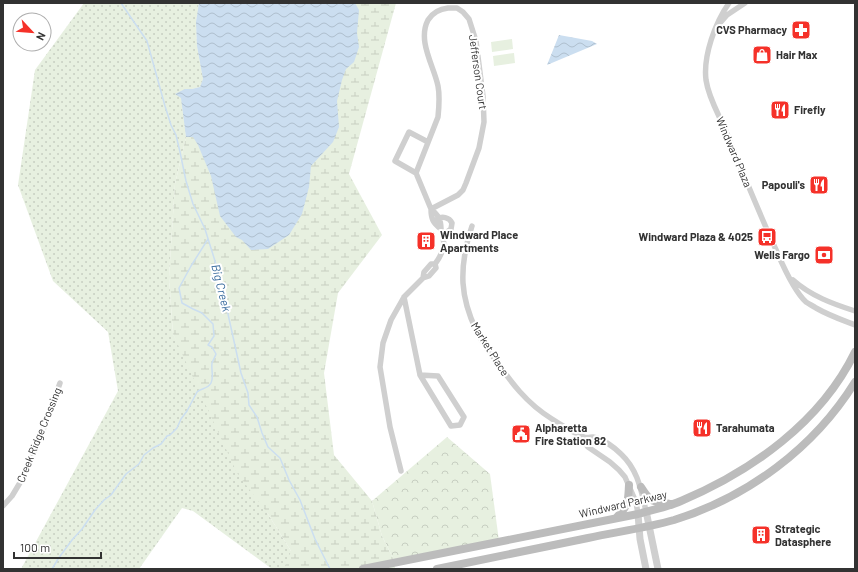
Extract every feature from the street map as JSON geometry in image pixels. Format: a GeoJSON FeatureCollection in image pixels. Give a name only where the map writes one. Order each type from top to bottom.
{"type":"FeatureCollection","features":[{"type":"Feature","properties":{"kind":"main road","name":"Windward Parkway"},"geometry":{"type":"LineString","coordinates":[[363,569],[638,514],[681,502],[734,475],[799,428],[818,408],[830,392],[855,352]]}},
{"type":"Feature","properties":{"kind":"main road"},"geometry":{"type":"LineString","coordinates":[[437,569],[649,526],[674,520],[710,507],[738,493],[776,468],[806,442],[829,418],[855,382]]}},
{"type":"Feature","properties":{"kind":"main road"},"geometry":{"type":"LineString","coordinates":[[616,518],[627,504],[629,485]]}},
{"type":"Feature","properties":{"kind":"main road"},"geometry":{"type":"LineString","coordinates":[[641,487],[647,497],[651,500],[673,504]]}},
{"type":"Feature","properties":{"kind":"street","name":"Windward Plaza"},"geometry":{"type":"LineString","coordinates":[[729,3],[722,13],[709,46],[706,81],[710,97],[770,236],[799,294],[806,302],[823,312],[855,325]]}},
{"type":"Feature","properties":{"kind":"street","name":"Windward Plaza"},"geometry":{"type":"LineString","coordinates":[[718,24],[727,15],[745,3]]}},
{"type":"Feature","properties":{"kind":"street","name":"Jefferson Court"},"geometry":{"type":"LineString","coordinates":[[416,173],[438,117],[438,84],[425,46],[425,26],[434,12],[441,9],[457,8],[469,19],[476,41],[484,104],[483,130],[475,161],[463,190],[458,195],[431,209]]}},
{"type":"Feature","properties":{"kind":"street"},"geometry":{"type":"LineString","coordinates":[[401,472],[390,427],[380,367],[383,343],[391,320],[404,297],[423,278],[424,272],[436,268],[435,264],[441,257],[444,246],[441,222],[436,220],[416,173],[395,161],[409,132],[428,142]]}},
{"type":"Feature","properties":{"kind":"street"},"geometry":{"type":"LineString","coordinates":[[436,220],[447,218],[452,223],[451,229],[442,232]]}},
{"type":"Feature","properties":{"kind":"street","name":"Market Place"},"geometry":{"type":"LineString","coordinates":[[472,226],[465,251],[463,282],[470,317],[476,332],[501,369],[526,399],[544,414],[583,437],[598,438],[621,454],[631,466],[641,487],[646,512]]}},
{"type":"Feature","properties":{"kind":"street"},"geometry":{"type":"LineString","coordinates":[[444,246],[465,251]]}},
{"type":"Feature","properties":{"kind":"street","name":"Windward Plaza"},"geometry":{"type":"LineString","coordinates":[[789,276],[806,290],[833,304],[855,311]]}},
{"type":"Feature","properties":{"kind":"street"},"geometry":{"type":"LineString","coordinates":[[404,297],[420,375],[451,426],[460,425],[464,417],[438,376],[420,375]]}},
{"type":"Feature","properties":{"kind":"street","name":"Creek Ridge Crossing"},"geometry":{"type":"LineString","coordinates":[[3,506],[22,481],[39,441],[60,383]]}},
{"type":"Feature","properties":{"kind":"street","name":"Market Place"},"geometry":{"type":"LineString","coordinates":[[583,437],[588,447],[605,458],[625,477],[636,502],[638,514]]}},
{"type":"Feature","properties":{"kind":"street"},"geometry":{"type":"LineString","coordinates":[[646,512],[658,569]]}},
{"type":"Feature","properties":{"kind":"street"},"geometry":{"type":"LineString","coordinates":[[638,514],[640,538],[646,569]]}},
{"type":"Feature","properties":{"kind":"green space"},"geometry":{"type":"Polygon","coordinates":[[[84,3],[199,3],[196,22],[197,46],[203,79],[200,87],[185,89],[181,97],[186,137],[175,184],[169,277],[173,334],[268,514],[291,551],[304,550],[298,569],[272,569],[193,511],[182,508],[139,569],[21,569],[118,391],[108,332],[53,281],[18,185],[35,70],[48,52],[52,52],[52,47],[84,3]]]}},
{"type":"Feature","properties":{"kind":"green space"},"geometry":{"type":"Polygon","coordinates":[[[199,3],[396,3],[349,174],[382,235],[338,293],[324,373],[334,455],[372,501],[382,536],[394,560],[395,569],[284,569],[291,551],[268,514],[237,473],[173,334],[169,277],[175,184],[186,137],[181,98],[175,94],[185,89],[200,87],[203,79],[197,46],[196,22],[199,3]]]}},
{"type":"Feature","properties":{"kind":"green space"},"geometry":{"type":"Polygon","coordinates":[[[512,39],[513,49],[492,52],[491,42],[512,39]]]}},
{"type":"Feature","properties":{"kind":"green space"},"geometry":{"type":"Polygon","coordinates":[[[514,53],[515,63],[494,66],[493,56],[514,53]]]}},
{"type":"Feature","properties":{"kind":"green space"},"geometry":{"type":"Polygon","coordinates":[[[447,437],[490,474],[499,541],[394,560],[382,536],[372,501],[447,437]]]}},
{"type":"Feature","properties":{"kind":"water"},"geometry":{"type":"Polygon","coordinates":[[[199,3],[355,3],[359,10],[357,33],[359,47],[354,62],[346,69],[337,101],[339,127],[333,142],[311,166],[309,187],[302,214],[289,235],[268,249],[251,250],[242,240],[236,237],[220,216],[211,176],[198,145],[193,137],[186,137],[181,98],[175,94],[185,89],[200,87],[203,79],[197,46],[196,22],[199,3]]]}},
{"type":"Feature","properties":{"kind":"water"},"geometry":{"type":"Polygon","coordinates":[[[559,35],[592,41],[597,44],[547,65],[559,35]]]}},
{"type":"Feature","properties":{"kind":"waterway","name":"Big Creek"},"geometry":{"type":"LineString","coordinates":[[121,3],[147,41],[165,106],[176,135],[186,181],[193,204],[205,229],[215,261],[241,373],[248,393],[249,405],[257,417],[268,447],[280,458],[289,480],[300,500],[315,539],[330,569]]}},
{"type":"Feature","properties":{"kind":"waterway"},"geometry":{"type":"LineString","coordinates":[[52,569],[95,510],[111,495],[126,474],[139,464],[144,455],[161,444],[167,436],[177,428],[197,392],[211,383],[212,363],[216,354],[212,347],[208,345],[214,336],[213,324],[202,313],[182,303],[179,288],[208,239]]}},
{"type":"Feature","properties":{"kind":"place","name":"CVS Pharmacy"},"geometry":{"type":"Point","coordinates":[801,30]}},
{"type":"Feature","properties":{"kind":"place","name":"Hair Max"},"geometry":{"type":"Point","coordinates":[762,55]}},
{"type":"Feature","properties":{"kind":"place","name":"Firefly"},"geometry":{"type":"Point","coordinates":[780,110]}},
{"type":"Feature","properties":{"kind":"place","name":"Papouli's"},"geometry":{"type":"Point","coordinates":[819,185]}},
{"type":"Feature","properties":{"kind":"place","name":"Windward Plaza & 4025"},"geometry":{"type":"Point","coordinates":[767,237]}},
{"type":"Feature","properties":{"kind":"place","name":"Windward Place Apartments"},"geometry":{"type":"Point","coordinates":[426,241]}},
{"type":"Feature","properties":{"kind":"place","name":"Wells Fargo"},"geometry":{"type":"Point","coordinates":[824,255]}},
{"type":"Feature","properties":{"kind":"place","name":"Tarahumata"},"geometry":{"type":"Point","coordinates":[702,428]}},
{"type":"Feature","properties":{"kind":"place","name":"Alpharetta Fire Station 82"},"geometry":{"type":"Point","coordinates":[521,434]}},
{"type":"Feature","properties":{"kind":"place","name":"Strategic Datasphere"},"geometry":{"type":"Point","coordinates":[761,535]}}]}
